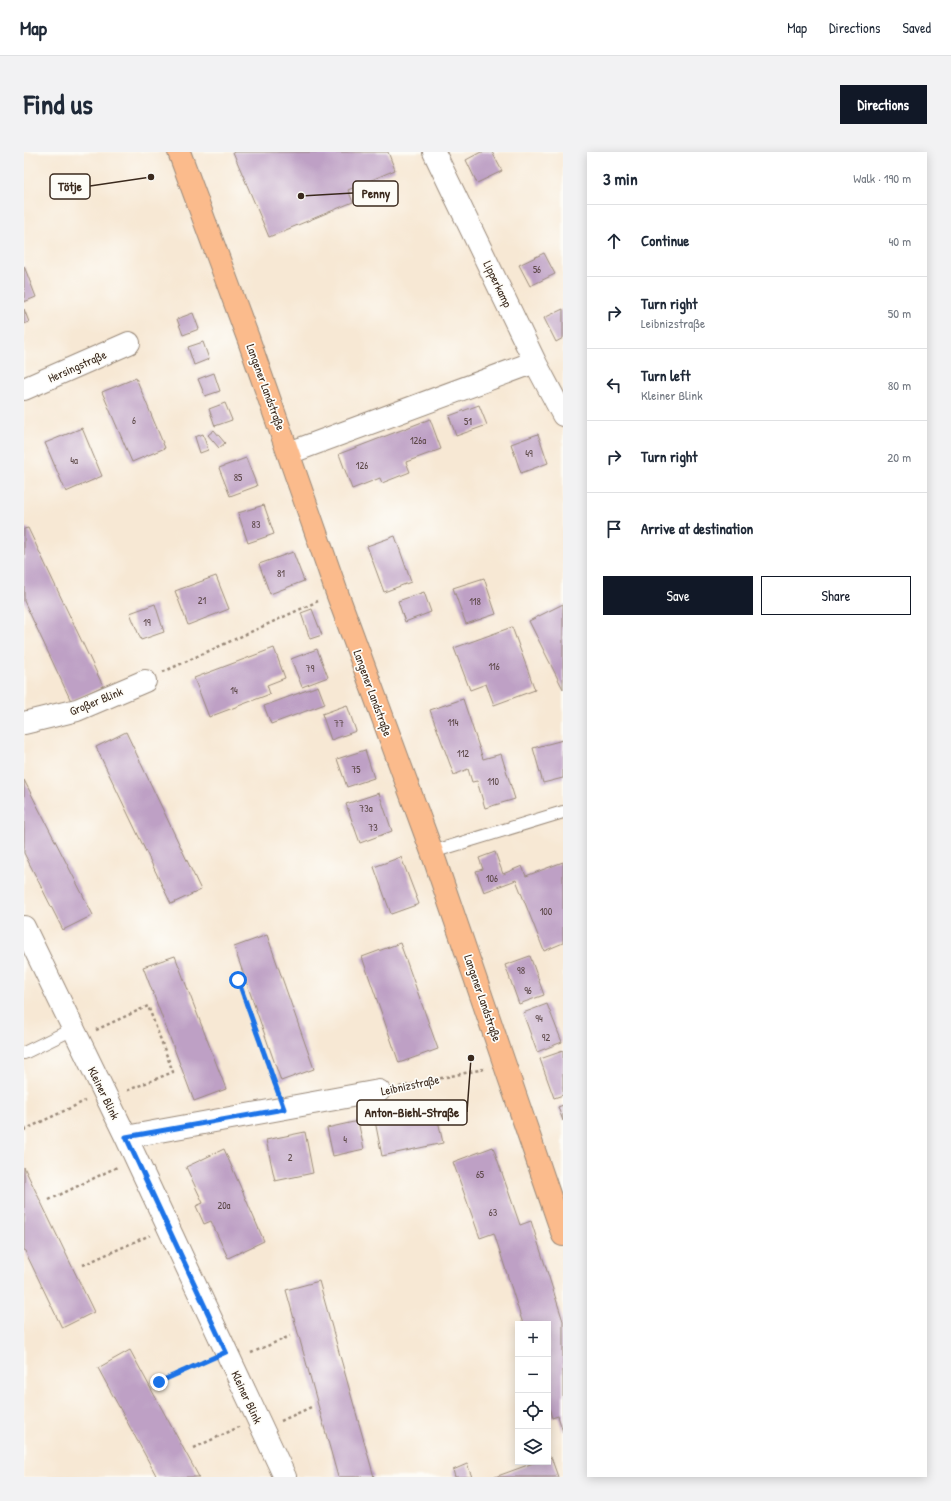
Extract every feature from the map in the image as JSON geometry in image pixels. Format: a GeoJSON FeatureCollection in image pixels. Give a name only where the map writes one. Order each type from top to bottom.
{"type":"FeatureCollection","features":[{"type":"Feature","properties":{"kind":"main road","name":"Langener Landstraße"},"geometry":{"type":"LineString","coordinates":[[179,152],[289,453],[336,592],[432,852],[506,1064],[563,1235]]}},
{"type":"Feature","properties":{"kind":"street","name":"Lipperkamp"},"geometry":{"type":"LineString","coordinates":[[434,152],[535,362],[563,415]]}},
{"type":"Feature","properties":{"kind":"street","name":"Hersingstraße"},"geometry":{"type":"LineString","coordinates":[[24,389],[129,343]]}},
{"type":"Feature","properties":{"kind":"street"},"geometry":{"type":"LineString","coordinates":[[289,453],[535,362]]}},
{"type":"Feature","properties":{"kind":"street","name":"Großer Blink"},"geometry":{"type":"LineString","coordinates":[[24,723],[77,710],[145,681]]}},
{"type":"Feature","properties":{"kind":"street","name":"Kleiner Blink"},"geometry":{"type":"LineString","coordinates":[[24,927],[126,1137],[285,1477]]}},
{"type":"Feature","properties":{"kind":"street","name":"Leibnizstraße"},"geometry":{"type":"LineString","coordinates":[[126,1137],[379,1091]]}},
{"type":"Feature","properties":{"kind":"lane"},"geometry":{"type":"LineString","coordinates":[[432,852],[563,812]]}},
{"type":"Feature","properties":{"kind":"lane"},"geometry":{"type":"LineString","coordinates":[[24,1053],[75,1034]]}},
{"type":"Feature","properties":{"kind":"path"},"geometry":{"type":"LineString","coordinates":[[145,681],[336,592]]}},
{"type":"Feature","properties":{"kind":"path"},"geometry":{"type":"LineString","coordinates":[[238,980],[284,1109]]}},
{"type":"Feature","properties":{"kind":"path"},"geometry":{"type":"LineString","coordinates":[[24,1130],[105,1095],[173,1072],[148,1006],[75,1034]]}},
{"type":"Feature","properties":{"kind":"path","name":"Leibnizstraße"},"geometry":{"type":"LineString","coordinates":[[379,1091],[506,1064]]}},
{"type":"Feature","properties":{"kind":"path"},"geometry":{"type":"LineString","coordinates":[[49,1200],[135,1158]]}},
{"type":"Feature","properties":{"kind":"path"},"geometry":{"type":"LineString","coordinates":[[83,1265],[168,1227]]}},
{"type":"Feature","properties":{"kind":"path"},"geometry":{"type":"LineString","coordinates":[[159,1382],[290,1336]]}},
{"type":"Feature","properties":{"kind":"path"},"geometry":{"type":"LineString","coordinates":[[194,1448],[311,1407]]}},
{"type":"Feature","properties":{"kind":"building"},"geometry":{"type":"Polygon","coordinates":[[[233,152],[388,152],[395,170],[348,190],[353,202],[269,237],[233,152]]]}},
{"type":"Feature","properties":{"kind":"building"},"geometry":{"type":"Polygon","coordinates":[[[481,152],[492,152],[502,171],[477,183],[466,160],[481,152]]]}},
{"type":"Feature","properties":{"kind":"building"},"geometry":{"type":"Polygon","coordinates":[[[544,253],[555,274],[530,286],[519,265],[544,253]]]}},
{"type":"Feature","properties":{"kind":"building"},"geometry":{"type":"Polygon","coordinates":[[[24,266],[36,297],[24,302],[24,266]]]}},
{"type":"Feature","properties":{"kind":"building"},"geometry":{"type":"Polygon","coordinates":[[[24,309],[29,322],[24,324],[24,309]]]}},
{"type":"Feature","properties":{"kind":"building"},"geometry":{"type":"Polygon","coordinates":[[[563,309],[563,338],[556,342],[544,318],[563,309]]]}},
{"type":"Feature","properties":{"kind":"building"},"geometry":{"type":"Polygon","coordinates":[[[193,313],[199,329],[183,335],[177,319],[193,313]]]}},
{"type":"Feature","properties":{"kind":"building"},"geometry":{"type":"Polygon","coordinates":[[[203,342],[209,359],[194,365],[188,347],[203,342]]]}},
{"type":"Feature","properties":{"kind":"building"},"geometry":{"type":"Polygon","coordinates":[[[214,373],[220,391],[205,396],[198,379],[214,373]]]}},
{"type":"Feature","properties":{"kind":"building"},"geometry":{"type":"Polygon","coordinates":[[[136,378],[165,448],[132,462],[102,392],[136,378]]]}},
{"type":"Feature","properties":{"kind":"building"},"geometry":{"type":"Polygon","coordinates":[[[225,403],[232,420],[215,426],[209,409],[225,403]]]}},
{"type":"Feature","properties":{"kind":"building"},"geometry":{"type":"Polygon","coordinates":[[[479,405],[487,425],[456,436],[449,416],[479,405]]]}},
{"type":"Feature","properties":{"kind":"building"},"geometry":{"type":"Polygon","coordinates":[[[430,419],[441,449],[406,462],[410,472],[382,483],[380,478],[352,489],[339,454],[430,419]]]}},
{"type":"Feature","properties":{"kind":"building"},"geometry":{"type":"Polygon","coordinates":[[[82,428],[102,476],[66,492],[45,443],[82,428]]]}},
{"type":"Feature","properties":{"kind":"building"},"geometry":{"type":"Polygon","coordinates":[[[214,430],[225,443],[219,448],[208,435],[214,430]]]}},
{"type":"Feature","properties":{"kind":"building"},"geometry":{"type":"Polygon","coordinates":[[[203,434],[208,450],[200,453],[195,437],[203,434]]]}},
{"type":"Feature","properties":{"kind":"building"},"geometry":{"type":"Polygon","coordinates":[[[538,434],[548,463],[521,473],[511,444],[538,434]]]}},
{"type":"Feature","properties":{"kind":"building"},"geometry":{"type":"Polygon","coordinates":[[[246,458],[257,486],[230,496],[219,468],[246,458]]]}},
{"type":"Feature","properties":{"kind":"building"},"geometry":{"type":"Polygon","coordinates":[[[264,505],[274,534],[248,543],[238,513],[264,505]]]}},
{"type":"Feature","properties":{"kind":"building"},"geometry":{"type":"Polygon","coordinates":[[[28,528],[103,686],[71,701],[24,601],[24,529],[28,528]]]}},
{"type":"Feature","properties":{"kind":"building"},"geometry":{"type":"Polygon","coordinates":[[[395,536],[411,582],[384,592],[367,546],[395,536]]]}},
{"type":"Feature","properties":{"kind":"building"},"geometry":{"type":"Polygon","coordinates":[[[293,552],[304,581],[270,594],[259,564],[293,552]]]}},
{"type":"Feature","properties":{"kind":"building"},"geometry":{"type":"Polygon","coordinates":[[[216,576],[229,609],[188,625],[175,591],[216,576]]]}},
{"type":"Feature","properties":{"kind":"building"},"geometry":{"type":"Polygon","coordinates":[[[484,578],[496,614],[466,624],[453,588],[484,578]]]}},
{"type":"Feature","properties":{"kind":"building"},"geometry":{"type":"Polygon","coordinates":[[[424,592],[431,612],[405,622],[398,601],[424,592]]]}},
{"type":"Feature","properties":{"kind":"building"},"geometry":{"type":"Polygon","coordinates":[[[155,604],[164,632],[141,640],[130,613],[155,604]]]}},
{"type":"Feature","properties":{"kind":"building"},"geometry":{"type":"Polygon","coordinates":[[[563,604],[563,689],[529,621],[563,604]]]}},
{"type":"Feature","properties":{"kind":"building"},"geometry":{"type":"Polygon","coordinates":[[[312,609],[322,635],[310,639],[301,613],[312,609]]]}},
{"type":"Feature","properties":{"kind":"building"},"geometry":{"type":"Polygon","coordinates":[[[512,627],[535,690],[494,705],[486,684],[470,690],[454,648],[512,627]]]}},
{"type":"Feature","properties":{"kind":"building"},"geometry":{"type":"Polygon","coordinates":[[[274,648],[285,678],[267,685],[270,694],[209,717],[194,678],[274,648]]]}},
{"type":"Feature","properties":{"kind":"building"},"geometry":{"type":"Polygon","coordinates":[[[317,649],[328,677],[302,687],[291,659],[317,649]]]}},
{"type":"Feature","properties":{"kind":"building"},"geometry":{"type":"Polygon","coordinates":[[[318,686],[325,704],[271,724],[264,706],[318,686]]]}},
{"type":"Feature","properties":{"kind":"building"},"geometry":{"type":"Polygon","coordinates":[[[463,699],[483,759],[501,754],[515,799],[485,808],[477,781],[472,782],[468,769],[454,775],[430,710],[463,699]]]}},
{"type":"Feature","properties":{"kind":"building"},"geometry":{"type":"Polygon","coordinates":[[[347,705],[356,731],[331,740],[322,714],[347,705]]]}},
{"type":"Feature","properties":{"kind":"building"},"geometry":{"type":"Polygon","coordinates":[[[126,732],[201,890],[171,904],[96,747],[126,732]]]}},
{"type":"Feature","properties":{"kind":"building"},"geometry":{"type":"Polygon","coordinates":[[[563,740],[563,778],[543,783],[533,748],[563,740]]]}},
{"type":"Feature","properties":{"kind":"building"},"geometry":{"type":"Polygon","coordinates":[[[365,750],[374,778],[347,787],[337,759],[365,750]]]}},
{"type":"Feature","properties":{"kind":"building"},"geometry":{"type":"Polygon","coordinates":[[[24,780],[93,915],[63,930],[24,853],[24,780]]]}},
{"type":"Feature","properties":{"kind":"building"},"geometry":{"type":"Polygon","coordinates":[[[379,793],[392,831],[360,843],[346,804],[379,793]]]}},
{"type":"Feature","properties":{"kind":"building"},"geometry":{"type":"Polygon","coordinates":[[[495,852],[503,874],[522,866],[526,876],[563,862],[563,943],[544,951],[516,880],[484,892],[476,871],[483,869],[479,858],[495,852]]]}},
{"type":"Feature","properties":{"kind":"building"},"geometry":{"type":"Polygon","coordinates":[[[401,857],[419,904],[391,914],[374,867],[401,857]]]}},
{"type":"Feature","properties":{"kind":"building"},"geometry":{"type":"Polygon","coordinates":[[[267,935],[314,1069],[281,1081],[234,947],[267,935]]]}},
{"type":"Feature","properties":{"kind":"building"},"geometry":{"type":"Polygon","coordinates":[[[400,943],[438,1049],[399,1063],[362,957],[400,943]]]}},
{"type":"Feature","properties":{"kind":"building"},"geometry":{"type":"Polygon","coordinates":[[[175,956],[226,1089],[194,1101],[143,967],[175,956]]]}},
{"type":"Feature","properties":{"kind":"building"},"geometry":{"type":"Polygon","coordinates":[[[530,956],[544,995],[519,1004],[505,965],[530,956]]]}},
{"type":"Feature","properties":{"kind":"building"},"geometry":{"type":"Polygon","coordinates":[[[547,1004],[562,1042],[537,1052],[523,1013],[547,1004]]]}},
{"type":"Feature","properties":{"kind":"building"},"geometry":{"type":"Polygon","coordinates":[[[563,1051],[563,1095],[554,1098],[540,1059],[563,1051]]]}},
{"type":"Feature","properties":{"kind":"building"},"geometry":{"type":"Polygon","coordinates":[[[434,1102],[443,1143],[382,1156],[374,1116],[434,1102]]]}},
{"type":"Feature","properties":{"kind":"building"},"geometry":{"type":"Polygon","coordinates":[[[563,1105],[563,1121],[558,1107],[563,1105]]]}},
{"type":"Feature","properties":{"kind":"building"},"geometry":{"type":"Polygon","coordinates":[[[358,1121],[364,1149],[333,1156],[327,1128],[358,1121]]]}},
{"type":"Feature","properties":{"kind":"building"},"geometry":{"type":"Polygon","coordinates":[[[305,1132],[313,1173],[275,1181],[266,1140],[305,1132]]]}},
{"type":"Feature","properties":{"kind":"building"},"geometry":{"type":"Polygon","coordinates":[[[493,1147],[520,1225],[531,1221],[563,1321],[563,1432],[558,1416],[552,1418],[551,1414],[551,1321],[522,1321],[494,1233],[480,1238],[453,1162],[493,1147]]]}},
{"type":"Feature","properties":{"kind":"building"},"geometry":{"type":"Polygon","coordinates":[[[224,1149],[264,1241],[228,1258],[211,1221],[204,1224],[196,1206],[203,1203],[186,1167],[224,1149]]]}},
{"type":"Feature","properties":{"kind":"building"},"geometry":{"type":"Polygon","coordinates":[[[24,1167],[94,1312],[62,1328],[24,1249],[24,1167]]]}},
{"type":"Feature","properties":{"kind":"building"},"geometry":{"type":"Polygon","coordinates":[[[319,1281],[374,1477],[338,1477],[286,1290],[319,1281]]]}},
{"type":"Feature","properties":{"kind":"building"},"geometry":{"type":"Polygon","coordinates":[[[130,1350],[199,1477],[157,1477],[98,1368],[130,1350]]]}},
{"type":"Feature","properties":{"kind":"building"},"geometry":{"type":"Polygon","coordinates":[[[551,1457],[558,1477],[495,1477],[528,1465],[551,1465],[551,1457]]]}},
{"type":"Feature","properties":{"kind":"building"},"geometry":{"type":"Polygon","coordinates":[[[467,1464],[472,1477],[455,1477],[453,1470],[467,1464]]]}},
{"type":"Feature","properties":{"kind":"place","name":"Tötje"},"geometry":{"type":"Point","coordinates":[151,177]}},
{"type":"Feature","properties":{"kind":"place","name":"Penny"},"geometry":{"type":"Point","coordinates":[301,196]}},
{"type":"Feature","properties":{"kind":"place","name":"Anton-Biehl-Straße"},"geometry":{"type":"Point","coordinates":[471,1058]}},
{"type":"Feature","properties":{"kind":"route"},"geometry":{"type":"LineString","coordinates":[[159,1382],[226,1352],[126,1137],[284,1109],[238,980]]}}]}
